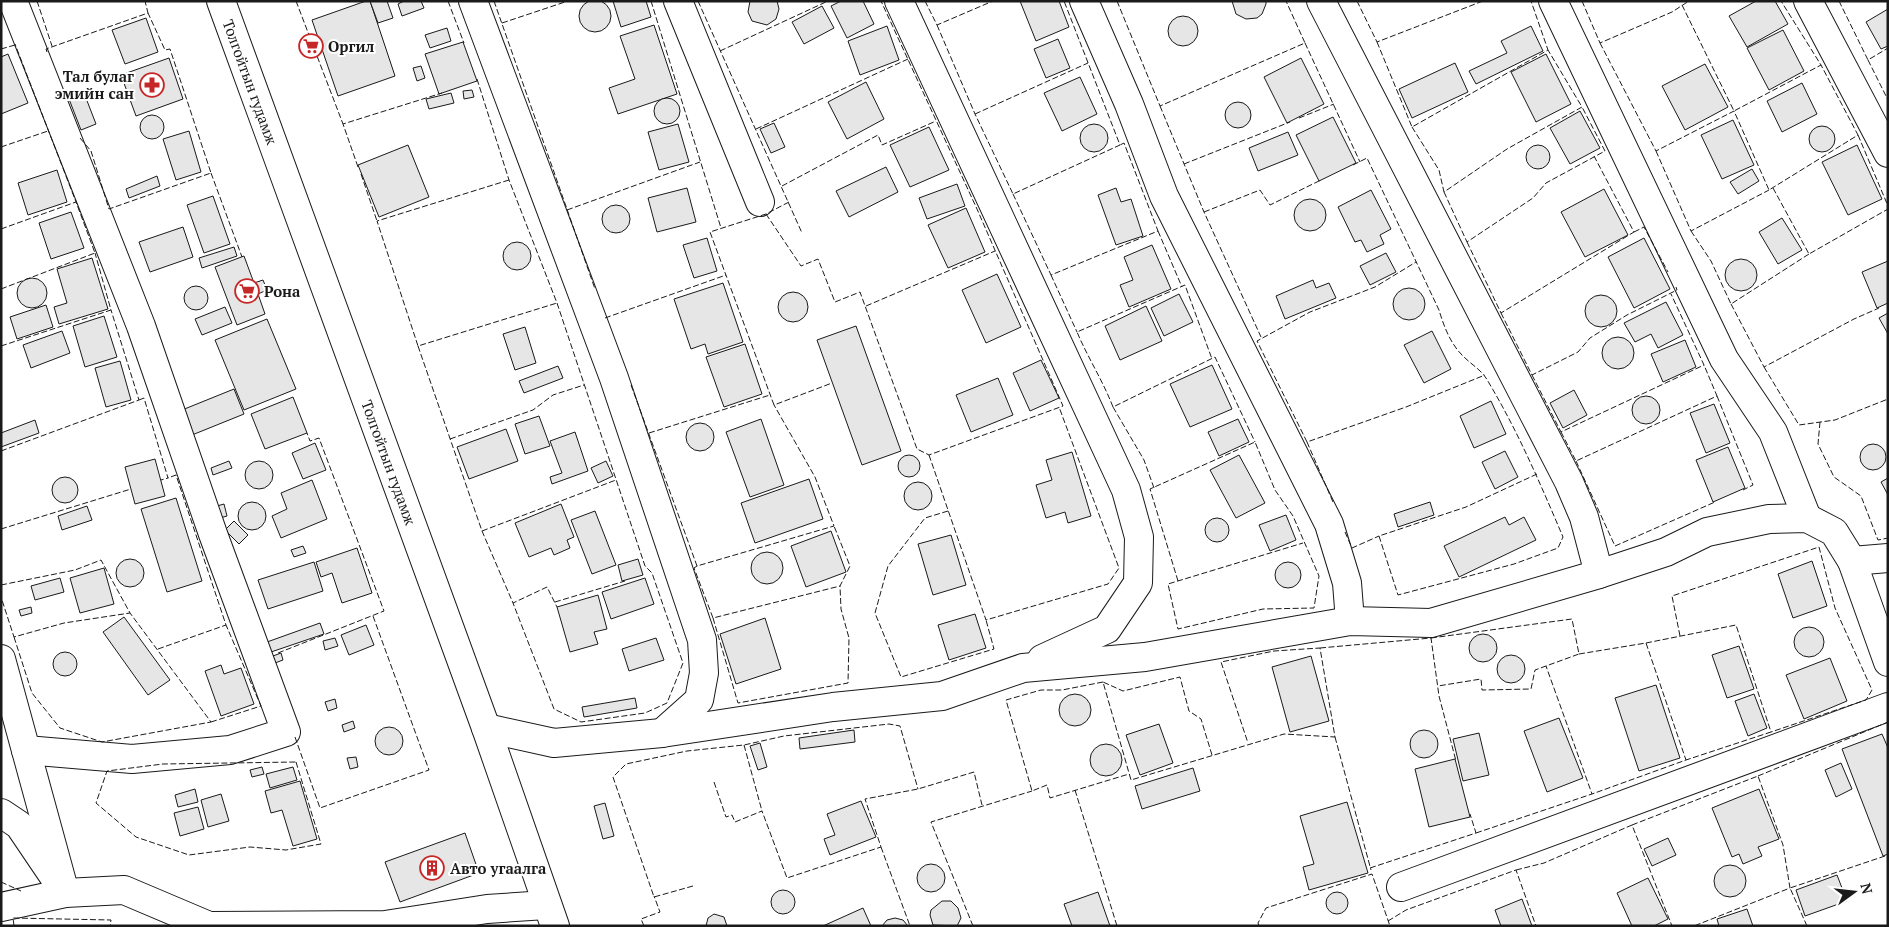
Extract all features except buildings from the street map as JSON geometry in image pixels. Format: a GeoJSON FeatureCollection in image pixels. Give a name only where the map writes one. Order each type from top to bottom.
{"type":"FeatureCollection","features":[{"type":"Feature","properties":{"kind":"street"},"geometry":{"type":"LineString","coordinates":[[13,1],[141,326],[213,534],[286,732],[230,750],[132,759],[26,750]]}},
{"type":"Feature","properties":{"kind":"street","name":"Толгойтын гудамж"},"geometry":{"type":"LineString","coordinates":[[221,1],[486,728],[551,915]]}},
{"type":"Feature","properties":{"kind":"street"},"geometry":{"type":"LineString","coordinates":[[473,1],[614,378],[702,640],[704,673],[699,700],[662,733]]}},
{"type":"Feature","properties":{"kind":"street"},"geometry":{"type":"LineString","coordinates":[[678,1],[760,202]]}},
{"type":"Feature","properties":{"kind":"street"},"geometry":{"type":"LineString","coordinates":[[486,728],[554,743],[662,733],[833,707],[942,696],[1023,668],[1107,629],[1138,583],[1139,537],[1126,490],[899,1]]}},
{"type":"Feature","properties":{"kind":"street"},"geometry":{"type":"LineString","coordinates":[[1084,1],[1129,104],[1164,196],[1329,524],[1347,584],[1350,621]]}},
{"type":"Feature","properties":{"kind":"street"},"geometry":{"type":"LineString","coordinates":[[1321,1],[1569,482],[1584,517],[1598,574]]}},
{"type":"Feature","properties":{"kind":"street"},"geometry":{"type":"LineString","coordinates":[[1553,1],[1724,358],[1773,432],[1808,518]]}},
{"type":"Feature","properties":{"kind":"street"},"geometry":{"type":"LineString","coordinates":[[1808,1],[1888,153]]}},
{"type":"Feature","properties":{"kind":"street"},"geometry":{"type":"LineString","coordinates":[[1023,668],[1145,657],[1350,621],[1431,623],[1666,552],[1707,532],[1769,519],[1808,518],[1834,532],[1852,561],[1888,662]]}},
{"type":"Feature","properties":{"kind":"street"},"geometry":{"type":"LineString","coordinates":[[1852,561],[1888,558]]}},
{"type":"Feature","properties":{"kind":"street"},"geometry":{"type":"LineString","coordinates":[[1,659],[65,893]]}},
{"type":"Feature","properties":{"kind":"street"},"geometry":{"type":"LineString","coordinates":[[1401,888],[1888,707]]}},
{"type":"Feature","properties":{"kind":"street"},"geometry":{"type":"LineString","coordinates":[[1,812],[19,825],[65,893]]}},
{"type":"Feature","properties":{"kind":"street"},"geometry":{"type":"LineString","coordinates":[[1,907],[65,893],[124,890],[209,926],[385,925],[487,909],[551,915]]}},
{"type":"Feature","properties":{"kind":"fence"},"geometry":{"type":"LineString","coordinates":[[37,1],[52,46]]}},
{"type":"Feature","properties":{"kind":"fence"},"geometry":{"type":"LineString","coordinates":[[47,52],[46,49],[148,13],[145,1]]}},
{"type":"Feature","properties":{"kind":"fence"},"geometry":{"type":"LineString","coordinates":[[296,1],[343,124]]}},
{"type":"Feature","properties":{"kind":"fence"},"geometry":{"type":"LineString","coordinates":[[448,1],[464,43]]}},
{"type":"Feature","properties":{"kind":"fence"},"geometry":{"type":"LineString","coordinates":[[494,1],[595,289]]}},
{"type":"Feature","properties":{"kind":"fence"},"geometry":{"type":"LineString","coordinates":[[502,23],[568,1]]}},
{"type":"Feature","properties":{"kind":"fence"},"geometry":{"type":"LineString","coordinates":[[651,1],[721,228]]}},
{"type":"Feature","properties":{"kind":"fence"},"geometry":{"type":"LineString","coordinates":[[698,1],[802,233]]}},
{"type":"Feature","properties":{"kind":"fence"},"geometry":{"type":"LineString","coordinates":[[720,51],[828,1]]}},
{"type":"Feature","properties":{"kind":"fence"},"geometry":{"type":"LineString","coordinates":[[766,214],[801,266],[818,259],[835,302],[860,292],[917,449],[929,455],[1063,406],[977,209],[881,1]]}},
{"type":"Feature","properties":{"kind":"fence"},"geometry":{"type":"LineString","coordinates":[[925,1],[937,25],[993,1]]}},
{"type":"Feature","properties":{"kind":"fence"},"geometry":{"type":"LineString","coordinates":[[937,25],[975,114],[1013,194],[1120,145],[1064,1]]}},
{"type":"Feature","properties":{"kind":"fence"},"geometry":{"type":"LineString","coordinates":[[1117,1],[1160,106],[1305,43],[1286,1]]}},
{"type":"Feature","properties":{"kind":"fence"},"geometry":{"type":"LineString","coordinates":[[1357,1],[1377,42],[1483,1]]}},
{"type":"Feature","properties":{"kind":"fence"},"geometry":{"type":"LineString","coordinates":[[1377,42],[1412,127],[1548,50],[1531,1]]}},
{"type":"Feature","properties":{"kind":"fence"},"geometry":{"type":"LineString","coordinates":[[1582,1],[1600,43],[1672,12],[1689,1]]}},
{"type":"Feature","properties":{"kind":"fence"},"geometry":{"type":"LineString","coordinates":[[1682,5],[1734,111],[1821,65],[1781,1]]}},
{"type":"Feature","properties":{"kind":"fence"},"geometry":{"type":"LineString","coordinates":[[1839,1],[1868,60],[1888,48]]}},
{"type":"Feature","properties":{"kind":"fence"},"geometry":{"type":"LineString","coordinates":[[80,138],[91,151],[109,209],[211,173],[170,49],[165,50],[148,13]]}},
{"type":"Feature","properties":{"kind":"fence"},"geometry":{"type":"LineString","coordinates":[[1305,43],[1360,162]]}},
{"type":"Feature","properties":{"kind":"fence"},"geometry":{"type":"LineString","coordinates":[[1600,43],[1656,151],[1734,111],[1769,190],[1858,135],[1821,65]]}},
{"type":"Feature","properties":{"kind":"fence"},"geometry":{"type":"LineString","coordinates":[[1,229],[76,202],[15,44]]}},
{"type":"Feature","properties":{"kind":"fence"},"geometry":{"type":"LineString","coordinates":[[1,49],[15,45]]}},
{"type":"Feature","properties":{"kind":"fence"},"geometry":{"type":"LineString","coordinates":[[1412,127],[1439,170],[1444,192],[1507,149],[1582,107],[1548,50]]}},
{"type":"Feature","properties":{"kind":"fence"},"geometry":{"type":"LineString","coordinates":[[756,129],[908,59]]}},
{"type":"Feature","properties":{"kind":"fence"},"geometry":{"type":"LineString","coordinates":[[1868,60],[1888,100]]}},
{"type":"Feature","properties":{"kind":"fence"},"geometry":{"type":"LineString","coordinates":[[975,114],[1088,63]]}},
{"type":"Feature","properties":{"kind":"fence"},"geometry":{"type":"LineString","coordinates":[[477,79],[509,180],[557,303],[645,566],[652,573],[683,663],[667,703],[645,713],[581,722],[554,709],[513,603]]}},
{"type":"Feature","properties":{"kind":"fence"},"geometry":{"type":"LineString","coordinates":[[358,167],[343,124],[442,93]]}},
{"type":"Feature","properties":{"kind":"fence"},"geometry":{"type":"LineString","coordinates":[[1299,118],[1334,104]]}},
{"type":"Feature","properties":{"kind":"fence"},"geometry":{"type":"LineString","coordinates":[[1160,106],[1204,212],[1261,337]]}},
{"type":"Feature","properties":{"kind":"fence"},"geometry":{"type":"LineString","coordinates":[[1444,192],[1467,242],[1533,198],[1546,183],[1605,151],[1582,107]]}},
{"type":"Feature","properties":{"kind":"fence"},"geometry":{"type":"LineString","coordinates":[[782,186],[878,135],[882,145],[936,121]]}},
{"type":"Feature","properties":{"kind":"fence"},"geometry":{"type":"LineString","coordinates":[[1184,164],[1290,122]]}},
{"type":"Feature","properties":{"kind":"fence"},"geometry":{"type":"LineString","coordinates":[[1,147],[48,131]]}},
{"type":"Feature","properties":{"kind":"fence"},"geometry":{"type":"LineString","coordinates":[[1858,135],[1888,206]]}},
{"type":"Feature","properties":{"kind":"fence"},"geometry":{"type":"LineString","coordinates":[[1013,194],[1051,275],[1158,231],[1124,143],[1120,145]]}},
{"type":"Feature","properties":{"kind":"fence"},"geometry":{"type":"LineString","coordinates":[[1656,151],[1691,231],[1769,190]]}},
{"type":"Feature","properties":{"kind":"fence"},"geometry":{"type":"LineString","coordinates":[[1467,242],[1501,313],[1634,232],[1594,156]]}},
{"type":"Feature","properties":{"kind":"fence"},"geometry":{"type":"LineString","coordinates":[[1353,165],[1367,158],[1439,310],[1448,335],[1459,352],[1484,375],[1497,397],[1508,417],[1527,456],[1537,476],[1563,537],[1558,548],[1514,564],[1398,595],[1379,536],[1466,507],[1537,474]]}},
{"type":"Feature","properties":{"kind":"fence"},"geometry":{"type":"LineString","coordinates":[[567,210],[700,162]]}},
{"type":"Feature","properties":{"kind":"fence"},"geometry":{"type":"LineString","coordinates":[[211,173],[242,257]]}},
{"type":"Feature","properties":{"kind":"fence"},"geometry":{"type":"LineString","coordinates":[[361,174],[377,221]]}},
{"type":"Feature","properties":{"kind":"fence"},"geometry":{"type":"LineString","coordinates":[[509,180],[377,221],[418,346],[557,303]]}},
{"type":"Feature","properties":{"kind":"fence"},"geometry":{"type":"LineString","coordinates":[[1204,212],[1260,190],[1270,205],[1321,180]]}},
{"type":"Feature","properties":{"kind":"fence"},"geometry":{"type":"LineString","coordinates":[[1773,188],[1809,254],[1888,209]]}},
{"type":"Feature","properties":{"kind":"fence"},"geometry":{"type":"LineString","coordinates":[[1,289],[95,253],[76,202]]}},
{"type":"Feature","properties":{"kind":"fence"},"geometry":{"type":"LineString","coordinates":[[789,202],[766,214],[710,232],[774,405],[832,383]]}},
{"type":"Feature","properties":{"kind":"fence"},"geometry":{"type":"LineString","coordinates":[[1634,232],[1644,227],[1668,272]]}},
{"type":"Feature","properties":{"kind":"fence"},"geometry":{"type":"LineString","coordinates":[[1158,231],[1182,287]]}},
{"type":"Feature","properties":{"kind":"fence"},"geometry":{"type":"LineString","coordinates":[[1691,231],[1711,261],[1731,304],[1809,254]]}},
{"type":"Feature","properties":{"kind":"fence"},"geometry":{"type":"LineString","coordinates":[[866,306],[995,251]]}},
{"type":"Feature","properties":{"kind":"fence"},"geometry":{"type":"LineString","coordinates":[[1,346],[111,310],[95,253]]}},
{"type":"Feature","properties":{"kind":"fence"},"geometry":{"type":"LineString","coordinates":[[1307,442],[1257,341],[1310,312],[1375,287],[1416,262]]}},
{"type":"Feature","properties":{"kind":"fence"},"geometry":{"type":"LineString","coordinates":[[605,318],[726,275]]}},
{"type":"Feature","properties":{"kind":"fence"},"geometry":{"type":"LineString","coordinates":[[1051,275],[1077,332]]}},
{"type":"Feature","properties":{"kind":"fence"},"geometry":{"type":"LineString","coordinates":[[1113,407],[1077,332],[1185,285],[1212,359]]}},
{"type":"Feature","properties":{"kind":"fence"},"geometry":{"type":"LineString","coordinates":[[1501,313],[1532,375],[1578,352],[1590,338],[1627,315],[1677,290],[1676,287]]}},
{"type":"Feature","properties":{"kind":"fence"},"geometry":{"type":"LineString","coordinates":[[1532,375],[1561,432],[1704,365],[1671,294]]}},
{"type":"Feature","properties":{"kind":"fence"},"geometry":{"type":"LineString","coordinates":[[1731,304],[1764,367],[1854,319],[1879,308]]}},
{"type":"Feature","properties":{"kind":"fence"},"geometry":{"type":"LineString","coordinates":[[1,451],[139,400],[111,310]]}},
{"type":"Feature","properties":{"kind":"fence"},"geometry":{"type":"LineString","coordinates":[[418,346],[482,531],[513,603],[547,587],[557,607]]}},
{"type":"Feature","properties":{"kind":"fence"},"geometry":{"type":"LineString","coordinates":[[1154,488],[1144,460],[1113,407],[1215,357],[1255,442]]}},
{"type":"Feature","properties":{"kind":"fence"},"geometry":{"type":"LineString","coordinates":[[1561,432],[1576,461],[1717,396],[1704,365]]}},
{"type":"Feature","properties":{"kind":"fence"},"geometry":{"type":"LineString","coordinates":[[1764,367],[1799,425],[1835,420],[1888,399]]}},
{"type":"Feature","properties":{"kind":"fence"},"geometry":{"type":"LineString","coordinates":[[1333,502],[1307,442],[1406,407],[1485,375]]}},
{"type":"Feature","properties":{"kind":"fence"},"geometry":{"type":"LineString","coordinates":[[450,439],[533,410],[553,395],[584,385]]}},
{"type":"Feature","properties":{"kind":"fence"},"geometry":{"type":"LineString","coordinates":[[631,385],[697,566],[834,526],[815,477],[774,405]]}},
{"type":"Feature","properties":{"kind":"fence"},"geometry":{"type":"LineString","coordinates":[[649,433],[770,395]]}},
{"type":"Feature","properties":{"kind":"fence"},"geometry":{"type":"LineString","coordinates":[[1717,396],[1753,485],[1743,490]]}},
{"type":"Feature","properties":{"kind":"fence"},"geometry":{"type":"LineString","coordinates":[[139,400],[144,398],[168,478],[161,480]]}},
{"type":"Feature","properties":{"kind":"fence"},"geometry":{"type":"LineString","coordinates":[[929,455],[986,620],[1108,584],[1119,568],[1059,407]]}},
{"type":"Feature","properties":{"kind":"fence"},"geometry":{"type":"LineString","coordinates":[[1820,422],[1818,444],[1834,477],[1861,496],[1878,540],[1888,538]]}},
{"type":"Feature","properties":{"kind":"fence"},"geometry":{"type":"LineString","coordinates":[[278,653],[384,611],[319,438],[310,441],[307,433]]}},
{"type":"Feature","properties":{"kind":"fence"},"geometry":{"type":"LineString","coordinates":[[1178,581],[1150,489],[1255,442],[1275,490],[1293,516],[1319,576],[1314,608],[1263,609],[1178,629],[1168,584],[1303,543]]}},
{"type":"Feature","properties":{"kind":"fence"},"geometry":{"type":"LineString","coordinates":[[1576,461],[1615,546],[1715,502]]}},
{"type":"Feature","properties":{"kind":"fence"},"geometry":{"type":"LineString","coordinates":[[158,649],[226,625],[176,475],[168,478]]}},
{"type":"Feature","properties":{"kind":"fence"},"geometry":{"type":"LineString","coordinates":[[482,531],[616,480]]}},
{"type":"Feature","properties":{"kind":"fence"},"geometry":{"type":"LineString","coordinates":[[1,529],[131,489]]}},
{"type":"Feature","properties":{"kind":"fence"},"geometry":{"type":"LineString","coordinates":[[948,511],[925,518],[888,566],[875,613],[901,677],[994,649],[986,620]]}},
{"type":"Feature","properties":{"kind":"fence"},"geometry":{"type":"LineString","coordinates":[[697,566],[694,568],[713,618],[840,586],[850,566],[834,526]]}},
{"type":"Feature","properties":{"kind":"fence"},"geometry":{"type":"LineString","coordinates":[[1345,532],[1352,548],[1379,536]]}},
{"type":"Feature","properties":{"kind":"fence"},"geometry":{"type":"LineString","coordinates":[[1680,636],[1672,596],[1819,547],[1835,608],[1872,690],[1866,700],[1771,732]]}},
{"type":"Feature","properties":{"kind":"fence"},"geometry":{"type":"LineString","coordinates":[[1,555],[1,561]]}},
{"type":"Feature","properties":{"kind":"fence"},"geometry":{"type":"LineString","coordinates":[[1,585],[75,570],[101,560],[130,613],[64,623],[14,637],[1,597]]}},
{"type":"Feature","properties":{"kind":"fence"},"geometry":{"type":"LineString","coordinates":[[555,602],[625,581]]}},
{"type":"Feature","properties":{"kind":"fence"},"geometry":{"type":"LineString","coordinates":[[713,618],[738,703],[848,683],[849,638],[841,609],[840,586]]}},
{"type":"Feature","properties":{"kind":"fence"},"geometry":{"type":"LineString","coordinates":[[14,637],[32,693],[60,728],[102,742],[211,722],[130,613]]}},
{"type":"Feature","properties":{"kind":"fence"},"geometry":{"type":"LineString","coordinates":[[295,737],[320,808],[429,770],[373,616]]}},
{"type":"Feature","properties":{"kind":"fence"},"geometry":{"type":"LineString","coordinates":[[1431,638],[1572,619],[1579,654],[1535,670],[1531,689],[1482,690],[1481,679],[1438,686]]}},
{"type":"Feature","properties":{"kind":"fence"},"geometry":{"type":"LineString","coordinates":[[211,722],[261,706],[226,625]]}},
{"type":"Feature","properties":{"kind":"fence"},"geometry":{"type":"LineString","coordinates":[[1646,643],[1736,625],[1771,732],[1686,760]]}},
{"type":"Feature","properties":{"kind":"fence"},"geometry":{"type":"LineString","coordinates":[[1320,648],[1431,638],[1439,696],[1456,761]]}},
{"type":"Feature","properties":{"kind":"fence"},"geometry":{"type":"LineString","coordinates":[[1579,654],[1646,643],[1686,760],[1592,794]]}},
{"type":"Feature","properties":{"kind":"fence"},"geometry":{"type":"LineString","coordinates":[[1212,755],[1201,719],[1189,711],[1180,677],[1123,691],[1103,682],[1131,780],[1284,734],[1335,737],[1320,648],[1274,651],[1221,662],[1248,743]]}},
{"type":"Feature","properties":{"kind":"fence"},"geometry":{"type":"LineString","coordinates":[[1476,833],[1592,794],[1546,666]]}},
{"type":"Feature","properties":{"kind":"fence"},"geometry":{"type":"LineString","coordinates":[[1103,682],[1062,690],[1041,690],[1006,700],[1032,791],[1047,785],[1050,798],[1129,774]]}},
{"type":"Feature","properties":{"kind":"fence"},"geometry":{"type":"LineString","coordinates":[[1758,776],[1888,722]]}},
{"type":"Feature","properties":{"kind":"fence"},"geometry":{"type":"LineString","coordinates":[[693,886],[654,897],[613,777],[626,764],[687,751],[744,745],[784,736],[889,724],[900,726],[918,789]]}},
{"type":"Feature","properties":{"kind":"fence"},"geometry":{"type":"LineString","coordinates":[[1335,737],[1371,870]]}},
{"type":"Feature","properties":{"kind":"fence"},"geometry":{"type":"LineString","coordinates":[[744,745],[762,811]]}},
{"type":"Feature","properties":{"kind":"fence"},"geometry":{"type":"LineString","coordinates":[[296,762],[321,844],[286,850],[250,847],[189,855],[136,837],[96,803],[107,771],[163,764],[296,762]]}},
{"type":"Feature","properties":{"kind":"fence"},"geometry":{"type":"LineString","coordinates":[[714,782],[726,817],[732,815],[735,822],[762,811],[787,878],[881,847],[865,799],[918,789],[974,772],[982,805]]}},
{"type":"Feature","properties":{"kind":"fence"},"geometry":{"type":"LineString","coordinates":[[1632,825],[1758,776],[1783,845],[1790,888],[1694,926]]}},
{"type":"Feature","properties":{"kind":"fence"},"geometry":{"type":"LineString","coordinates":[[1075,790],[1117,926]]}},
{"type":"Feature","properties":{"kind":"fence"},"geometry":{"type":"LineString","coordinates":[[973,926],[931,822],[1032,791]]}},
{"type":"Feature","properties":{"kind":"fence"},"geometry":{"type":"LineString","coordinates":[[1370,868],[1476,833],[1470,814]]}},
{"type":"Feature","properties":{"kind":"fence"},"geometry":{"type":"LineString","coordinates":[[1516,870],[1544,863],[1632,825],[1672,926]]}},
{"type":"Feature","properties":{"kind":"fence"},"geometry":{"type":"LineString","coordinates":[[881,847],[910,926]]}},
{"type":"Feature","properties":{"kind":"fence"},"geometry":{"type":"LineString","coordinates":[[1807,926],[1790,888],[1885,856]]}},
{"type":"Feature","properties":{"kind":"fence"},"geometry":{"type":"LineString","coordinates":[[1388,921],[1406,910],[1516,870],[1536,926]]}},
{"type":"Feature","properties":{"kind":"fence"},"geometry":{"type":"LineString","coordinates":[[1259,926],[1258,923],[1266,908],[1372,874],[1390,926]]}},
{"type":"Feature","properties":{"kind":"fence"},"geometry":{"type":"LineString","coordinates":[[1,882],[21,891]]}},
{"type":"Feature","properties":{"kind":"fence"},"geometry":{"type":"LineString","coordinates":[[644,926],[641,919],[660,912],[654,896]]}},
{"type":"Feature","properties":{"kind":"fence"},"geometry":{"type":"LineString","coordinates":[[14,926],[13,918],[111,920],[110,926]]}},
{"type":"Feature","properties":{"kind":"place","name":"Оргил"},"geometry":{"type":"Point","coordinates":[311,46]}},
{"type":"Feature","properties":{"kind":"place","name":"Тал булаг эмийн сан"},"geometry":{"type":"Point","coordinates":[152,85]}},
{"type":"Feature","properties":{"kind":"place","name":"Рона"},"geometry":{"type":"Point","coordinates":[247,291]}},
{"type":"Feature","properties":{"kind":"place","name":"Авто угаалга"},"geometry":{"type":"Point","coordinates":[432,868]}}]}
